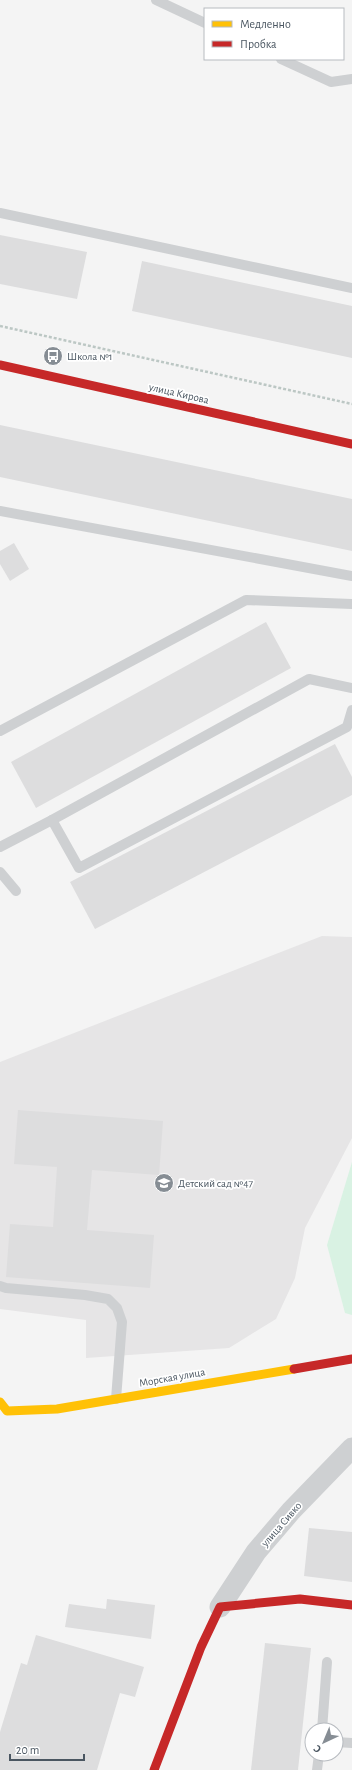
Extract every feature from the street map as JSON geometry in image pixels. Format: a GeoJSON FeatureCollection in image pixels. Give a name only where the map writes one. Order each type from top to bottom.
{"type":"FeatureCollection","features":[{"type":"Feature","properties":{"kind":"street","name":"улица Кирова"},"geometry":{"type":"LineString","coordinates":[[0,364],[352,444]]}},
{"type":"Feature","properties":{"kind":"street","name":"Морская улица"},"geometry":{"type":"LineString","coordinates":[[0,1402],[7,1410],[57,1409],[352,1359]]}},
{"type":"Feature","properties":{"kind":"street","name":"улица Сивко"},"geometry":{"type":"LineString","coordinates":[[154,1770],[201,1647],[220,1607],[256,1552],[291,1511],[352,1448]]}},
{"type":"Feature","properties":{"kind":"street"},"geometry":{"type":"LineString","coordinates":[[220,1607],[300,1599],[352,1605]]}},
{"type":"Feature","properties":{"kind":"lane"},"geometry":{"type":"LineString","coordinates":[[156,0],[204,23]]}},
{"type":"Feature","properties":{"kind":"lane"},"geometry":{"type":"LineString","coordinates":[[283,60],[331,82],[352,79]]}},
{"type":"Feature","properties":{"kind":"lane"},"geometry":{"type":"LineString","coordinates":[[0,213],[352,288]]}},
{"type":"Feature","properties":{"kind":"lane"},"geometry":{"type":"LineString","coordinates":[[0,511],[352,576]]}},
{"type":"Feature","properties":{"kind":"lane"},"geometry":{"type":"LineString","coordinates":[[0,731],[246,600],[352,604]]}},
{"type":"Feature","properties":{"kind":"lane"},"geometry":{"type":"LineString","coordinates":[[0,847],[309,679],[352,688]]}},
{"type":"Feature","properties":{"kind":"lane"},"geometry":{"type":"LineString","coordinates":[[52,820],[79,868],[347,727],[352,710]]}},
{"type":"Feature","properties":{"kind":"lane"},"geometry":{"type":"LineString","coordinates":[[0,872],[16,891]]}},
{"type":"Feature","properties":{"kind":"lane"},"geometry":{"type":"LineString","coordinates":[[0,1286],[6,1288],[86,1295],[108,1299],[117,1308],[122,1322],[116,1399]]}},
{"type":"Feature","properties":{"kind":"lane"},"geometry":{"type":"LineString","coordinates":[[323,1722],[327,1662]]}},
{"type":"Feature","properties":{"kind":"path"},"geometry":{"type":"LineString","coordinates":[[0,326],[352,404]]}},
{"type":"Feature","properties":{"kind":"shaded area","name":"Детский сад №47"},"geometry":{"type":"Polygon","coordinates":[[[322,936],[352,937],[352,1138],[305,1228],[295,1278],[276,1319],[229,1348],[86,1358],[86,1320],[0,1309],[0,1062],[322,936]]]}},
{"type":"Feature","properties":{"kind":"green space"},"geometry":{"type":"Polygon","coordinates":[[[352,1162],[352,1315],[345,1313],[327,1245],[352,1162]]]}},
{"type":"Feature","properties":{"kind":"building"},"geometry":{"type":"Polygon","coordinates":[[[0,235],[87,252],[77,299],[0,284],[0,235]]]}},
{"type":"Feature","properties":{"kind":"building"},"geometry":{"type":"Polygon","coordinates":[[[142,261],[352,306],[352,358],[132,311],[142,261]]]}},
{"type":"Feature","properties":{"kind":"building"},"geometry":{"type":"Polygon","coordinates":[[[0,425],[352,499],[352,551],[0,477],[0,425]]]}},
{"type":"Feature","properties":{"kind":"building"},"geometry":{"type":"Polygon","coordinates":[[[14,543],[29,569],[10,581],[0,564],[0,551],[14,543]]]}},
{"type":"Feature","properties":{"kind":"building"},"geometry":{"type":"Polygon","coordinates":[[[266,622],[291,668],[36,808],[11,762],[266,622]]]}},
{"type":"Feature","properties":{"kind":"building"},"geometry":{"type":"Polygon","coordinates":[[[335,744],[352,777],[352,795],[95,929],[70,882],[335,744]]]}},
{"type":"Feature","properties":{"kind":"building"},"geometry":{"type":"Polygon","coordinates":[[[18,1110],[163,1121],[159,1175],[92,1170],[87,1230],[154,1235],[150,1288],[6,1277],[10,1224],[53,1227],[57,1167],[14,1164],[18,1110]]]}},
{"type":"Feature","properties":{"kind":"building"},"geometry":{"type":"Polygon","coordinates":[[[309,1528],[352,1532],[352,1582],[304,1576],[309,1528]]]}},
{"type":"Feature","properties":{"kind":"building"},"geometry":{"type":"Polygon","coordinates":[[[107,1599],[155,1605],[151,1639],[65,1627],[69,1604],[106,1609],[107,1599]]]}},
{"type":"Feature","properties":{"kind":"building"},"geometry":{"type":"Polygon","coordinates":[[[36,1635],[144,1667],[135,1697],[120,1693],[97,1770],[0,1770],[0,1732],[21,1663],[27,1665],[36,1635]]]}},
{"type":"Feature","properties":{"kind":"building"},"geometry":{"type":"Polygon","coordinates":[[[265,1643],[311,1648],[298,1770],[251,1770],[265,1643]]]}},
{"type":"Feature","properties":{"kind":"traffic: slow"},"geometry":{"type":"LineString","coordinates":[[0,1402],[7,1411],[57,1409],[294,1369]]}},
{"type":"Feature","properties":{"kind":"traffic: jam"},"geometry":{"type":"LineString","coordinates":[[0,365],[352,444]]}},
{"type":"Feature","properties":{"kind":"traffic: jam"},"geometry":{"type":"LineString","coordinates":[[294,1369],[352,1359]]}},
{"type":"Feature","properties":{"kind":"traffic: jam"},"geometry":{"type":"LineString","coordinates":[[154,1770],[201,1647],[220,1607],[300,1599],[352,1605]]}},
{"type":"Feature","properties":{"kind":"place","name":"Школа №1"},"geometry":{"type":"Point","coordinates":[53,356]}},
{"type":"Feature","properties":{"kind":"place","name":"Детский сад №47"},"geometry":{"type":"Point","coordinates":[164,1183]}}]}
